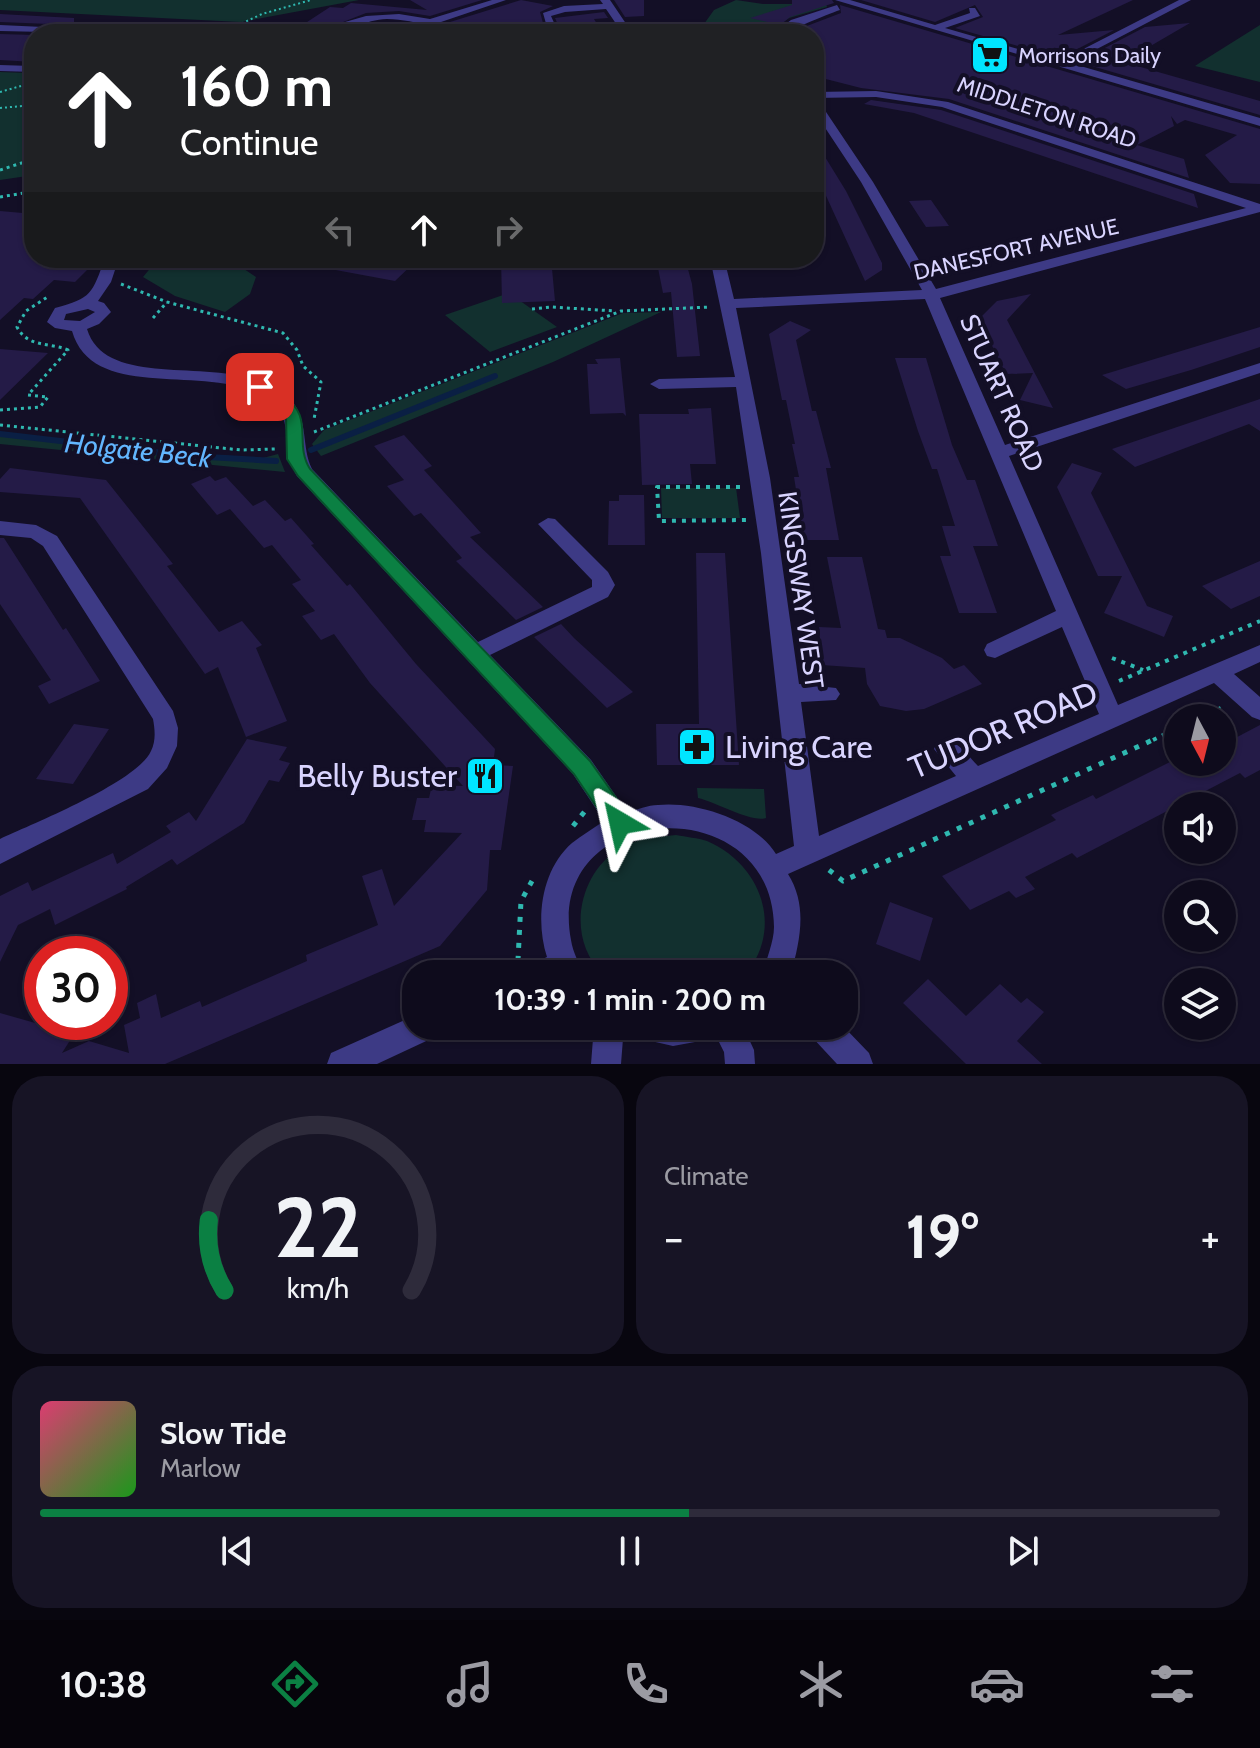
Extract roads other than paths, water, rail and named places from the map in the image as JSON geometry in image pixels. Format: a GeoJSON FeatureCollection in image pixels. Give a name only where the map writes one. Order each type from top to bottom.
{"type":"FeatureCollection","features":[{"type":"Feature","properties":{"kind":"street"},"geometry":{"type":"LineString","coordinates":[[432,22],[500,0]]}},
{"type":"Feature","properties":{"kind":"street"},"geometry":{"type":"LineString","coordinates":[[1061,64],[1186,0]]}},
{"type":"Feature","properties":{"kind":"street"},"geometry":{"type":"LineString","coordinates":[[550,24],[546,15],[564,9],[608,3],[622,24]]}},
{"type":"Feature","properties":{"kind":"street"},"geometry":{"type":"LineString","coordinates":[[791,24],[838,4],[934,28],[1260,122]]}},
{"type":"Feature","properties":{"kind":"street"},"geometry":{"type":"LineString","coordinates":[[934,28],[977,14],[972,10]]}},
{"type":"Feature","properties":{"kind":"street"},"geometry":{"type":"LineString","coordinates":[[346,24],[370,17],[397,16],[438,24]]}},
{"type":"Feature","properties":{"kind":"street"},"geometry":{"type":"LineString","coordinates":[[0,28],[24,29]]}},
{"type":"Feature","properties":{"kind":"street"},"geometry":{"type":"LineString","coordinates":[[0,68],[24,69]]}},
{"type":"Feature","properties":{"kind":"street","name":"MIDDLETON ROAD"},"geometry":{"type":"LineString","coordinates":[[824,95],[876,94],[944,104],[1260,208]]}},
{"type":"Feature","properties":{"kind":"street","name":"STUART ROAD"},"geometry":{"type":"LineString","coordinates":[[824,117],[867,182],[930,295],[1113,720]]}},
{"type":"Feature","properties":{"kind":"street","name":"DANESFORT AVENUE"},"geometry":{"type":"LineString","coordinates":[[729,305],[930,295],[1021,274],[1260,208]]}},
{"type":"Feature","properties":{"kind":"street"},"geometry":{"type":"LineString","coordinates":[[88,304],[104,282],[109,268]]}},
{"type":"Feature","properties":{"kind":"street","name":"KINGSWAY WEST"},"geometry":{"type":"LineString","coordinates":[[720,268],[743,382],[764,520],[808,852]]}},
{"type":"Feature","properties":{"kind":"street"},"geometry":{"type":"LineString","coordinates":[[88,304],[102,308],[102,315],[93,322],[64,327],[54,319],[66,308],[88,304]]}},
{"type":"Feature","properties":{"kind":"street"},"geometry":{"type":"LineString","coordinates":[[78,326],[79,336],[90,354],[114,366],[221,376],[262,388],[287,405],[294,416],[300,440],[296,459],[304,472],[582,767],[620,823]]}},
{"type":"Feature","properties":{"kind":"street"},"geometry":{"type":"LineString","coordinates":[[1000,453],[1260,368]]}},
{"type":"Feature","properties":{"kind":"street"},"geometry":{"type":"LineString","coordinates":[[659,384],[743,382]]}},
{"type":"Feature","properties":{"kind":"street"},"geometry":{"type":"LineString","coordinates":[[475,653],[600,592],[604,585],[601,577],[548,524]]}},
{"type":"Feature","properties":{"kind":"street"},"geometry":{"type":"LineString","coordinates":[[0,528],[36,532],[50,541],[165,718],[168,734],[165,752],[139,782],[0,852]]}},
{"type":"Feature","properties":{"kind":"street"},"geometry":{"type":"LineString","coordinates":[[995,650],[1067,615]]}},
{"type":"Feature","properties":{"kind":"street","name":"TUDOR ROAD"},"geometry":{"type":"LineString","coordinates":[[773,868],[1260,653]]}},
{"type":"Feature","properties":{"kind":"street"},"geometry":{"type":"LineString","coordinates":[[1216,672],[1260,711]]}},
{"type":"Feature","properties":{"kind":"street"},"geometry":{"type":"LineString","coordinates":[[787,692],[828,694]]}},
{"type":"Feature","properties":{"kind":"street"},"geometry":{"type":"LineString","coordinates":[[946,749],[975,780]]}},
{"type":"Feature","properties":{"kind":"street"},"geometry":{"type":"LineString","coordinates":[[557,960],[553,928],[557,893],[572,861],[597,836],[620,823],[661,814],[693,816],[724,826],[751,843],[773,868],[786,893],[791,922],[788,951],[784,960]]}},
{"type":"Feature","properties":{"kind":"street"},"geometry":{"type":"LineString","coordinates":[[342,1064],[402,1037]]}},
{"type":"Feature","properties":{"kind":"street"},"geometry":{"type":"LineString","coordinates":[[606,1064],[608,1040]]}},
{"type":"Feature","properties":{"kind":"street"},"geometry":{"type":"LineString","coordinates":[[734,1040],[739,1050],[740,1064]]}},
{"type":"Feature","properties":{"kind":"street"},"geometry":{"type":"LineString","coordinates":[[835,1040],[858,1064]]}},
{"type":"Feature","properties":{"kind":"waterway","name":"Holgate Beck"},"geometry":{"type":"LineString","coordinates":[[311,450],[495,376]]}},
{"type":"Feature","properties":{"kind":"waterway","name":"Holgate Beck"},"geometry":{"type":"LineString","coordinates":[[0,434],[190,456],[276,461]]}},
{"type":"Feature","properties":{"kind":"place","name":"Morrisons Daily"},"geometry":{"type":"Point","coordinates":[990,55]}},
{"type":"Feature","properties":{"kind":"place","name":"Living Care"},"geometry":{"type":"Point","coordinates":[697,747]}},
{"type":"Feature","properties":{"kind":"place","name":"Belly Buster"},"geometry":{"type":"Point","coordinates":[485,776]}}]}
